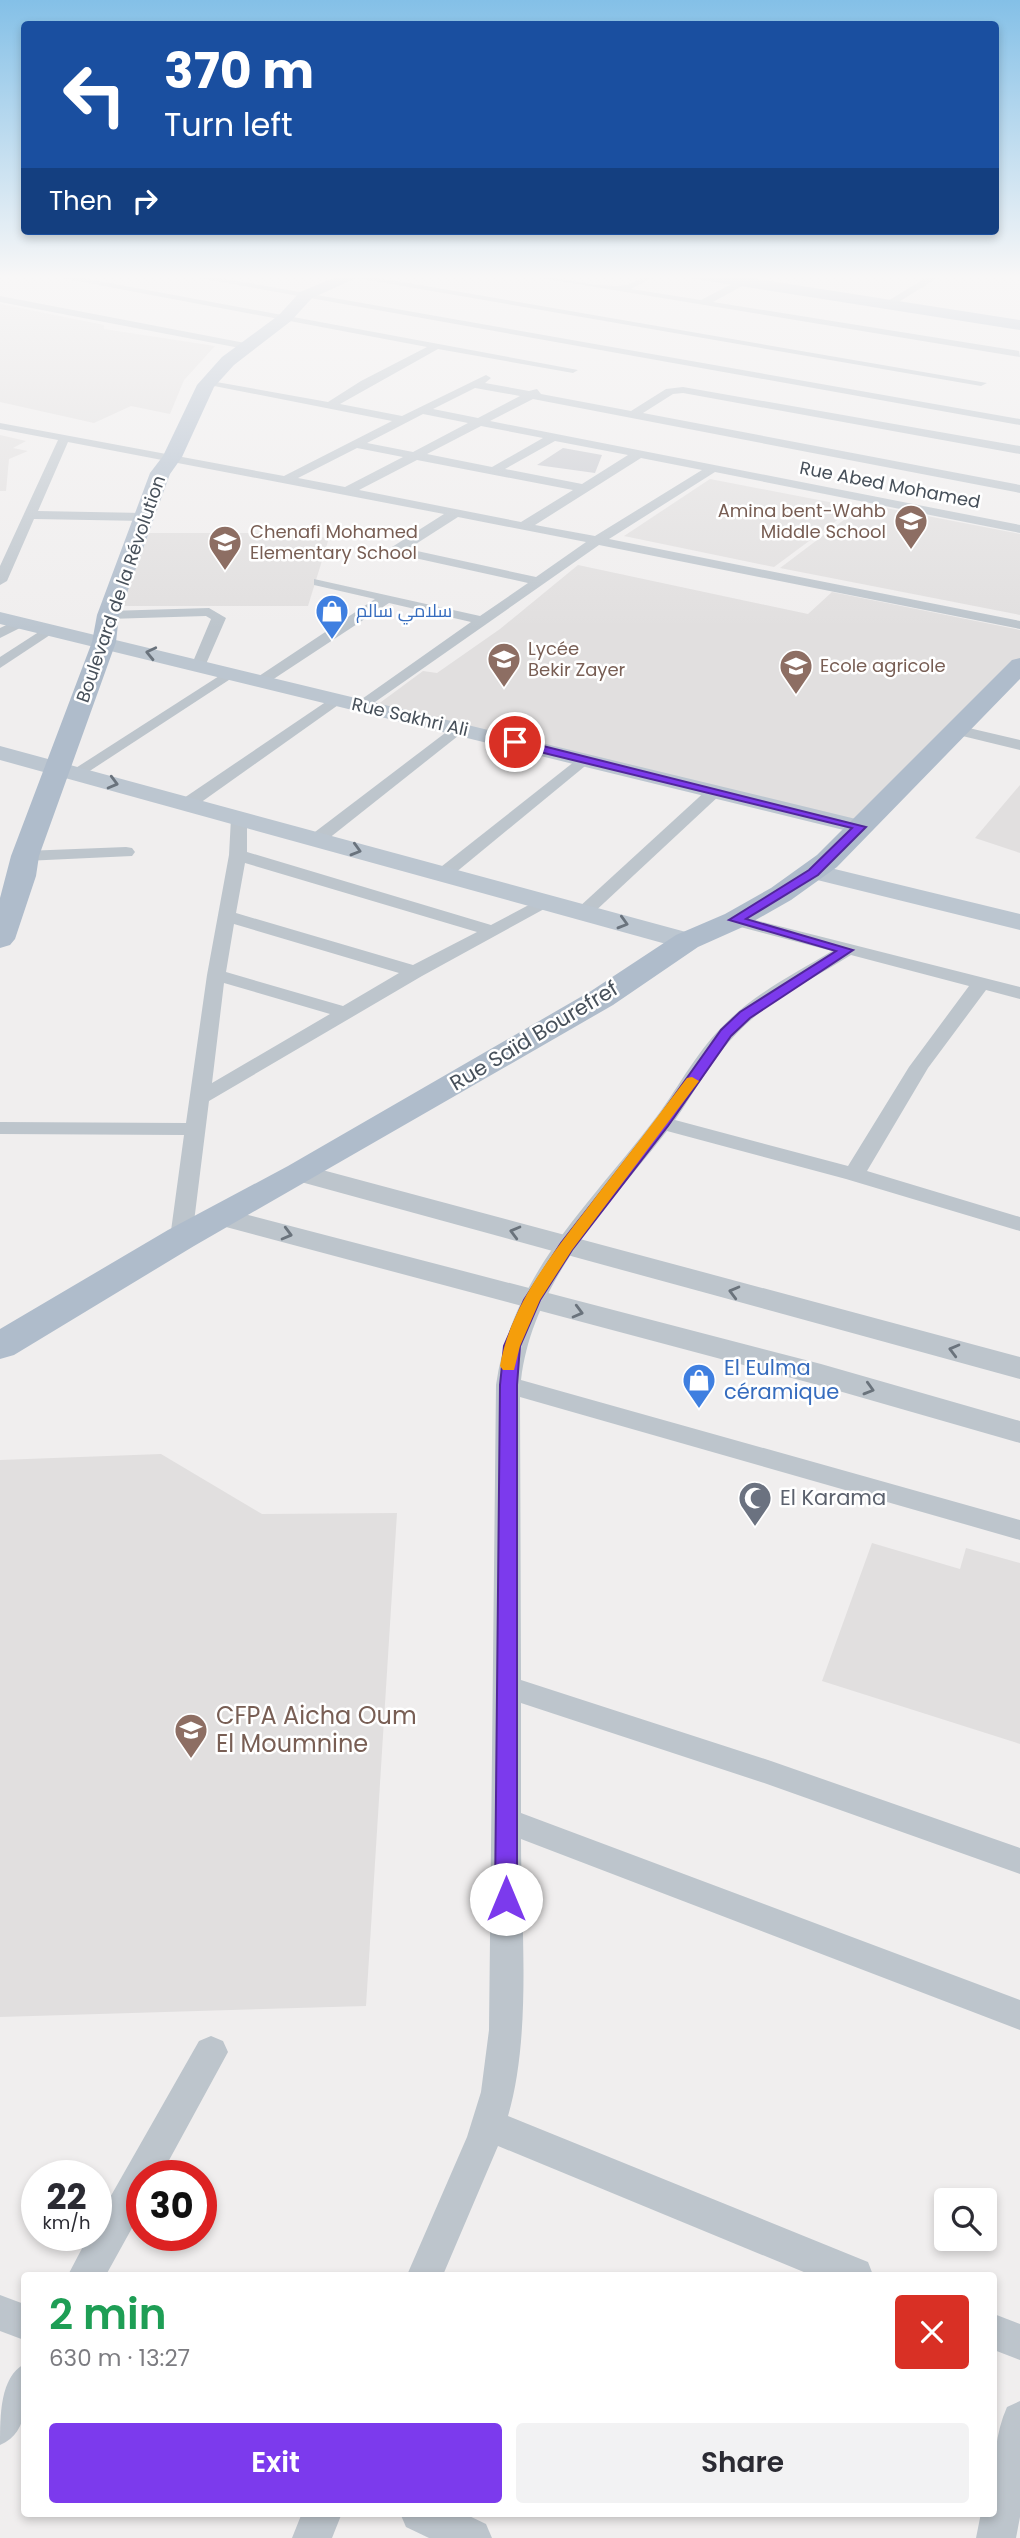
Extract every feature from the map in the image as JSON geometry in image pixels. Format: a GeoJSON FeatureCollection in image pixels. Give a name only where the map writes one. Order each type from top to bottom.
{"type":"FeatureCollection","features":[{"type":"Feature","properties":{"kind":"main road","name":"Boulevard de la Révolution"},"geometry":{"type":"LineString","coordinates":[[0,939],[16,869],[66,771],[104,642],[108,615],[160,473],[172,457],[204,392]]}},
{"type":"Feature","properties":{"kind":"main road","name":"Rue Sakhri Ali"},"geometry":{"type":"LineString","coordinates":[[6,625],[48,630],[199,664],[360,706],[860,827]]}},
{"type":"Feature","properties":{"kind":"main road","name":"Rue Saïd Bourefref"},"geometry":{"type":"LineString","coordinates":[[0,1346],[181,1238],[300,1173],[602,998],[687,941],[735,920],[820,867],[1020,665]]}},
{"type":"Feature","properties":{"kind":"main road"},"geometry":{"type":"LineString","coordinates":[[0,753],[687,941]]}},
{"type":"Feature","properties":{"kind":"main road"},"geometry":{"type":"LineString","coordinates":[[820,867],[1020,908]]}},
{"type":"Feature","properties":{"kind":"main road"},"geometry":{"type":"LineString","coordinates":[[820,867],[1020,922]]}},
{"type":"Feature","properties":{"kind":"street"},"geometry":{"type":"LineString","coordinates":[[262,392],[403,420]]}},
{"type":"Feature","properties":{"kind":"street"},"geometry":{"type":"LineString","coordinates":[[330,406],[354,392]]}},
{"type":"Feature","properties":{"kind":"street"},"geometry":{"type":"LineString","coordinates":[[285,480],[457,392]]}},
{"type":"Feature","properties":{"kind":"street"},"geometry":{"type":"LineString","coordinates":[[518,392],[1020,489]]}},
{"type":"Feature","properties":{"kind":"street"},"geometry":{"type":"LineString","coordinates":[[347,491],[535,392]]}},
{"type":"Feature","properties":{"kind":"street"},"geometry":{"type":"LineString","coordinates":[[634,415],[670,392]]}},
{"type":"Feature","properties":{"kind":"street"},"geometry":{"type":"LineString","coordinates":[[695,392],[1020,450]]}},
{"type":"Feature","properties":{"kind":"street"},"geometry":{"type":"LineString","coordinates":[[831,392],[941,413],[1020,422]]}},
{"type":"Feature","properties":{"kind":"street"},"geometry":{"type":"LineString","coordinates":[[941,413],[969,392]]}},
{"type":"Feature","properties":{"kind":"street"},"geometry":{"type":"LineString","coordinates":[[349,395],[362,397]]}},
{"type":"Feature","properties":{"kind":"street","name":"Rue Abed Mohamed"},"geometry":{"type":"LineString","coordinates":[[401,404],[1020,529]]}},
{"type":"Feature","properties":{"kind":"street"},"geometry":{"type":"LineString","coordinates":[[876,461],[925,424]]}},
{"type":"Feature","properties":{"kind":"street"},"geometry":{"type":"LineString","coordinates":[[0,426],[347,491],[1020,625]]}},
{"type":"Feature","properties":{"kind":"street"},"geometry":{"type":"LineString","coordinates":[[494,471],[555,436]]}},
{"type":"Feature","properties":{"kind":"street"},"geometry":{"type":"LineString","coordinates":[[0,581],[65,438]]}},
{"type":"Feature","properties":{"kind":"street"},"geometry":{"type":"LineString","coordinates":[[355,444],[582,488]]}},
{"type":"Feature","properties":{"kind":"street"},"geometry":{"type":"LineString","coordinates":[[522,527],[640,453]]}},
{"type":"Feature","properties":{"kind":"street"},"geometry":{"type":"LineString","coordinates":[[360,706],[538,580],[713,468]]}},
{"type":"Feature","properties":{"kind":"street"},"geometry":{"type":"LineString","coordinates":[[455,513],[397,550],[538,580]]}},
{"type":"Feature","properties":{"kind":"street"},"geometry":{"type":"LineString","coordinates":[[29,515],[144,517]]}},
{"type":"Feature","properties":{"kind":"street"},"geometry":{"type":"LineString","coordinates":[[319,582],[481,620]]}},
{"type":"Feature","properties":{"kind":"street"},"geometry":{"type":"LineString","coordinates":[[261,681],[387,598]]}},
{"type":"Feature","properties":{"kind":"street"},"geometry":{"type":"LineString","coordinates":[[108,615],[209,612],[219,618],[199,664]]}},
{"type":"Feature","properties":{"kind":"street"},"geometry":{"type":"LineString","coordinates":[[0,664],[48,630]]}},
{"type":"Feature","properties":{"kind":"street"},"geometry":{"type":"LineString","coordinates":[[66,771],[230,673]]}},
{"type":"Feature","properties":{"kind":"street"},"geometry":{"type":"LineString","coordinates":[[187,804],[336,700]]}},
{"type":"Feature","properties":{"kind":"street"},"geometry":{"type":"LineString","coordinates":[[317,839],[457,729]]}},
{"type":"Feature","properties":{"kind":"street"},"geometry":{"type":"LineString","coordinates":[[956,730],[1020,745]]}},
{"type":"Feature","properties":{"kind":"street"},"geometry":{"type":"LineString","coordinates":[[443,874],[584,759]]}},
{"type":"Feature","properties":{"kind":"street"},"geometry":{"type":"LineString","coordinates":[[584,912],[715,791]]}},
{"type":"Feature","properties":{"kind":"street"},"geometry":{"type":"LineString","coordinates":[[181,1238],[194,1129],[202,1097],[216,975],[237,855],[239,818]]}},
{"type":"Feature","properties":{"kind":"street"},"geometry":{"type":"LineString","coordinates":[[16,869],[127,852]]}},
{"type":"Feature","properties":{"kind":"street"},"geometry":{"type":"LineString","coordinates":[[237,855],[490,930]]}},
{"type":"Feature","properties":{"kind":"street"},"geometry":{"type":"LineString","coordinates":[[202,1097],[415,972],[490,930],[546,903]]}},
{"type":"Feature","properties":{"kind":"street"},"geometry":{"type":"LineString","coordinates":[[228,916],[415,972]]}},
{"type":"Feature","properties":{"kind":"street"},"geometry":{"type":"LineString","coordinates":[[735,920],[1020,993]]}},
{"type":"Feature","properties":{"kind":"street"},"geometry":{"type":"LineString","coordinates":[[426,2272],[488,2125],[498,2092],[505,2030],[508,1385],[512,1346],[532,1300],[567,1246],[663,1123],[712,1050],[745,1015],[846,950]]}},
{"type":"Feature","properties":{"kind":"street"},"geometry":{"type":"LineString","coordinates":[[216,975],[347,1013]]}},
{"type":"Feature","properties":{"kind":"street"},"geometry":{"type":"LineString","coordinates":[[854,1174],[919,1067],[981,983]]}},
{"type":"Feature","properties":{"kind":"street"},"geometry":{"type":"LineString","coordinates":[[663,1123],[854,1174],[1020,1224]]}},
{"type":"Feature","properties":{"kind":"street"},"geometry":{"type":"LineString","coordinates":[[0,1128],[194,1129]]}},
{"type":"Feature","properties":{"kind":"street"},"geometry":{"type":"LineString","coordinates":[[300,1173],[1020,1368]]}},
{"type":"Feature","properties":{"kind":"street"},"geometry":{"type":"LineString","coordinates":[[221,1217],[821,1375],[1020,1432]]}},
{"type":"Feature","properties":{"kind":"street"},"geometry":{"type":"LineString","coordinates":[[508,1385],[1020,1530]]}},
{"type":"Feature","properties":{"kind":"street"},"geometry":{"type":"LineString","coordinates":[[506,1687],[771,1773],[1020,1861]]}},
{"type":"Feature","properties":{"kind":"street"},"geometry":{"type":"LineString","coordinates":[[506,1820],[1020,2015]]}},
{"type":"Feature","properties":{"kind":"street"},"geometry":{"type":"LineString","coordinates":[[88,2272],[211,2052]]}},
{"type":"Feature","properties":{"kind":"street"},"geometry":{"type":"LineString","coordinates":[[488,2125],[848,2272]]}},
{"type":"Feature","properties":{"kind":"street"},"geometry":{"type":"LineString","coordinates":[[0,2313],[21,2321]]}},
{"type":"Feature","properties":{"kind":"street"},"geometry":{"type":"LineString","coordinates":[[997,2333],[1020,2342]]}},
{"type":"Feature","properties":{"kind":"street"},"geometry":{"type":"LineString","coordinates":[[0,2426],[21,2388]]}},
{"type":"Feature","properties":{"kind":"street"},"geometry":{"type":"LineString","coordinates":[[996,2538],[1020,2420]]}},
{"type":"Feature","properties":{"kind":"street"},"geometry":{"type":"LineString","coordinates":[[312,2538],[320,2517]]}},
{"type":"Feature","properties":{"kind":"street"},"geometry":{"type":"LineString","coordinates":[[428,2517],[472,2538]]}},
{"type":"Feature","properties":{"kind":"shaded area"},"geometry":{"type":"Polygon","coordinates":[[[0,392],[179,392],[170,414],[131,406],[94,423],[0,402],[0,392]]]}},
{"type":"Feature","properties":{"kind":"shaded area"},"geometry":{"type":"Polygon","coordinates":[[[0,435],[26,441],[13,448],[28,451],[9,459],[6,491],[0,491],[0,435]]]}},
{"type":"Feature","properties":{"kind":"shaded area"},"geometry":{"type":"Polygon","coordinates":[[[710,479],[855,507],[774,567],[624,536],[710,479]]]}},
{"type":"Feature","properties":{"kind":"shaded area","name":"Amina bent-Wahb Middle School"},"geometry":{"type":"Polygon","coordinates":[[[865,504],[1020,534],[1020,615],[780,568],[865,504]]]}},
{"type":"Feature","properties":{"kind":"shaded area","name":"Chenafi Mohamed Elementary School"},"geometry":{"type":"Polygon","coordinates":[[[147,533],[279,533],[329,538],[308,606],[119,606],[147,533]]]}},
{"type":"Feature","properties":{"kind":"shaded area","name":"Ecole agricole"},"geometry":{"type":"Polygon","coordinates":[[[578,565],[808,614],[832,592],[1020,630],[1020,659],[857,820],[377,705],[423,671],[437,673],[500,629],[578,565]]]}},
{"type":"Feature","properties":{"kind":"shaded area"},"geometry":{"type":"Polygon","coordinates":[[[1020,785],[1020,853],[975,838],[1020,785]]]}},
{"type":"Feature","properties":{"kind":"shaded area","name":"CFPA Aicha Oum El Moumnine"},"geometry":{"type":"Polygon","coordinates":[[[161,1454],[262,1514],[397,1513],[366,2006],[0,2017],[0,1460],[161,1454]]]}},
{"type":"Feature","properties":{"kind":"shaded area"},"geometry":{"type":"Polygon","coordinates":[[[872,1543],[960,1569],[966,1548],[1020,1563],[1020,1744],[822,1681],[872,1543]]]}},
{"type":"Feature","properties":{"kind":"building"},"geometry":{"type":"Polygon","coordinates":[[[563,448],[602,455],[595,473],[537,465],[563,448]]]}},
{"type":"Feature","properties":{"kind":"slow traffic"},"geometry":{"type":"LineString","coordinates":[[508,1366],[512,1346],[532,1300],[567,1246],[663,1123],[692,1081]]}},
{"type":"Feature","properties":{"kind":"place","name":"Amina bent-Wahb Middle School"},"geometry":{"type":"Point","coordinates":[911,551]}},
{"type":"Feature","properties":{"kind":"place","name":"Chenafi Mohamed Elementary School"},"geometry":{"type":"Point","coordinates":[225,572]}},
{"type":"Feature","properties":{"kind":"place","name":"سلامي سالم"},"geometry":{"type":"Point","coordinates":[332,641]}},
{"type":"Feature","properties":{"kind":"place","name":"Lycée Bekir Zayer"},"geometry":{"type":"Point","coordinates":[504,689]}},
{"type":"Feature","properties":{"kind":"place","name":"Ecole agricole"},"geometry":{"type":"Point","coordinates":[796,696]}},
{"type":"Feature","properties":{"kind":"place","name":"El Eulma céramique"},"geometry":{"type":"Point","coordinates":[699,1410]}},
{"type":"Feature","properties":{"kind":"place","name":"El Karama"},"geometry":{"type":"Point","coordinates":[755,1528]}},
{"type":"Feature","properties":{"kind":"place","name":"CFPA Aicha Oum El Moumnine"},"geometry":{"type":"Point","coordinates":[191,1760]}},
{"type":"Feature","properties":{"kind":"route"},"geometry":{"type":"LineString","coordinates":[[506,1899],[508,1385],[512,1346],[532,1300],[567,1246],[663,1123],[726,1033],[745,1015],[846,950],[735,920],[814,872],[860,827],[515,742]]}}]}
